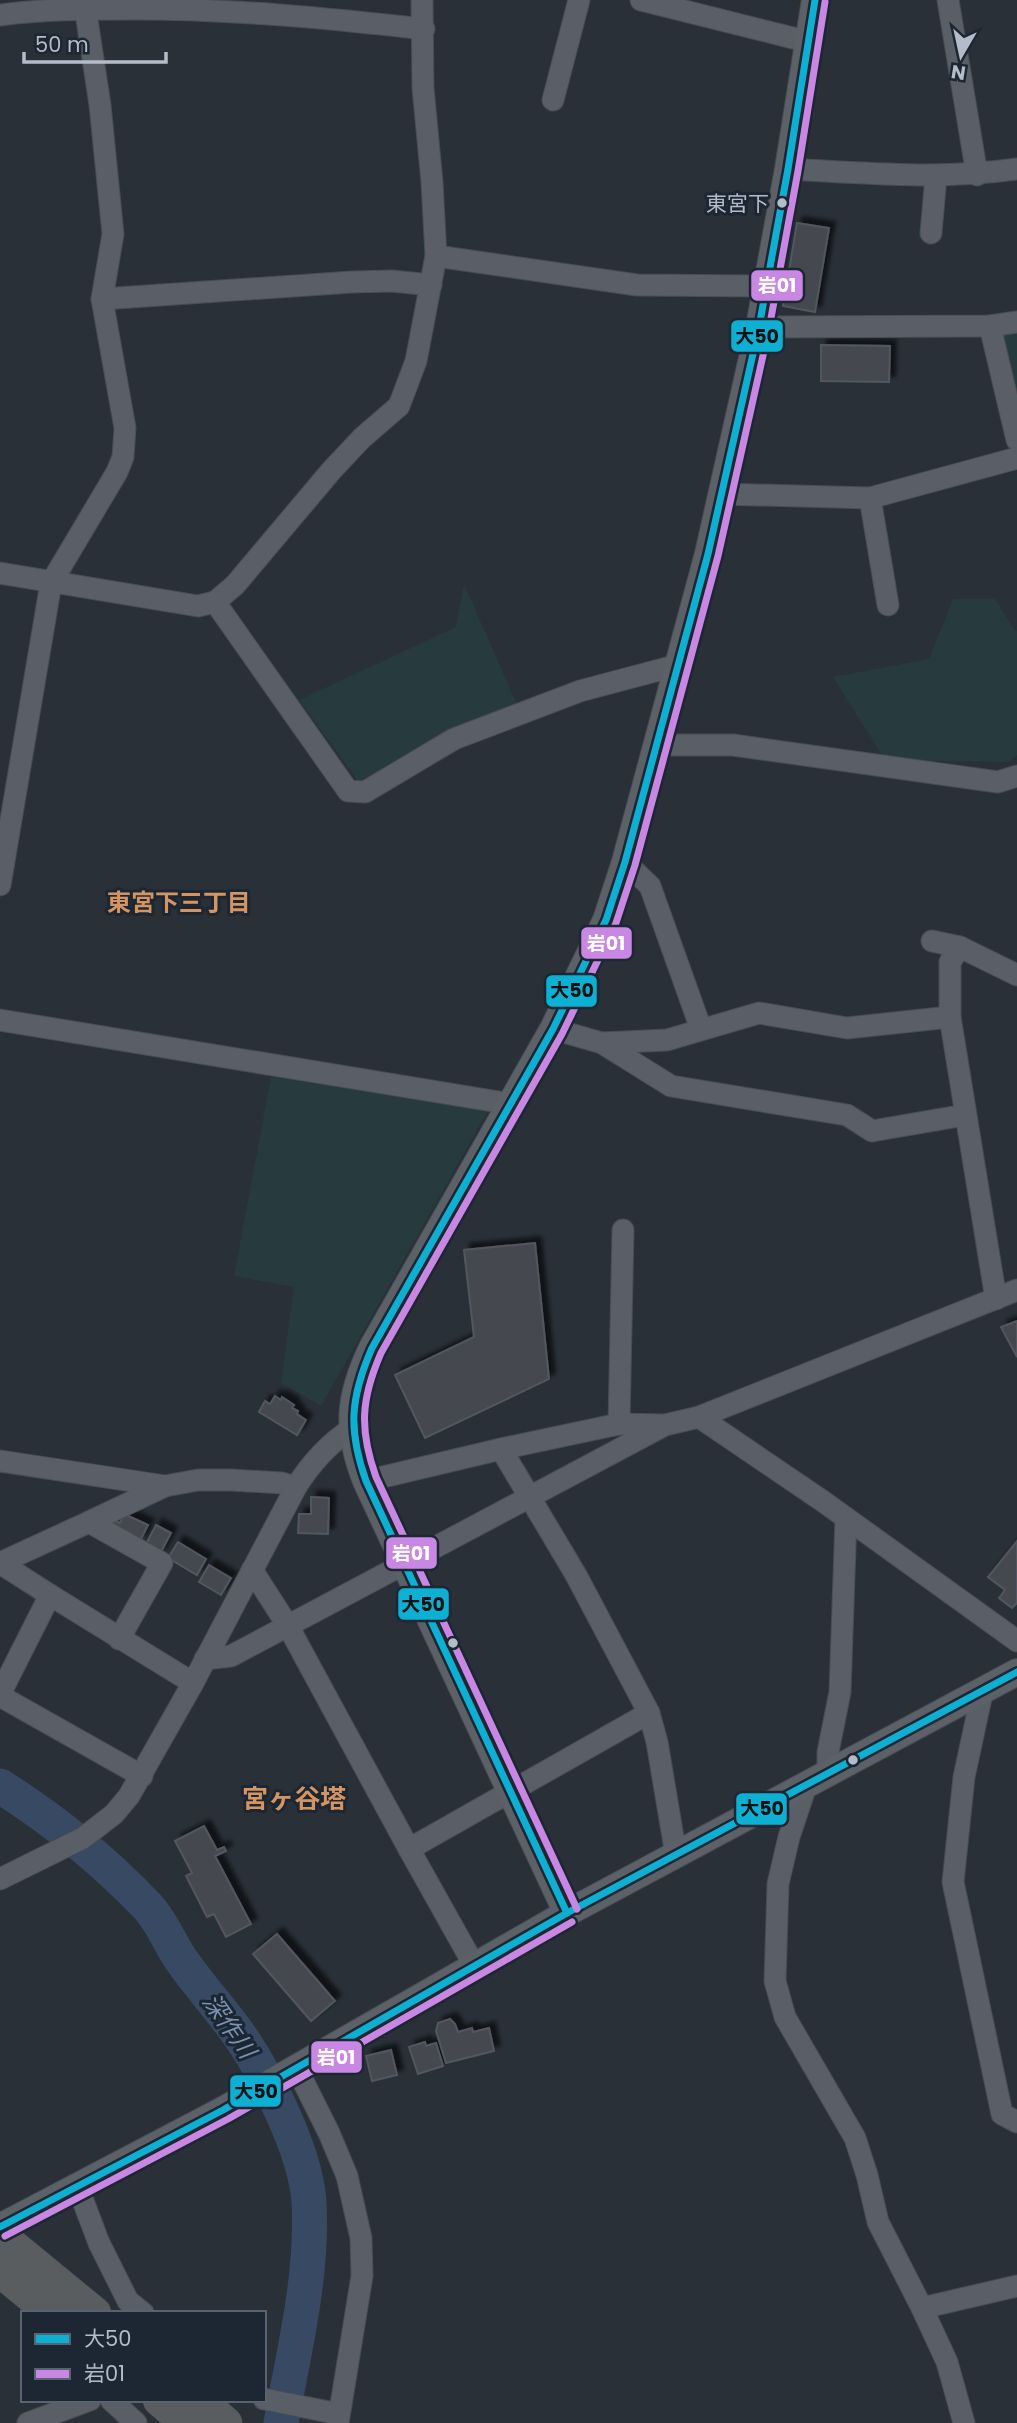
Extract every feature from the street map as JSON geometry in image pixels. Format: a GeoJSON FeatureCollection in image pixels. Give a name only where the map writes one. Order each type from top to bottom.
{"type":"FeatureCollection","features":[{"type":"Feature","properties":{"kind":"highway"},"geometry":{"type":"LineString","coordinates":[[0,2235],[92,2311]]}},
{"type":"Feature","properties":{"kind":"highway"},"geometry":{"type":"LineString","coordinates":[[0,2271],[49,2311]]}},
{"type":"Feature","properties":{"kind":"highway"},"geometry":{"type":"LineString","coordinates":[[161,2402],[186,2423]]}},
{"type":"Feature","properties":{"kind":"highway"},"geometry":{"type":"LineString","coordinates":[[202,2402],[226,2423]]}},
{"type":"Feature","properties":{"kind":"main road"},"geometry":{"type":"LineString","coordinates":[[567,1913],[366,1481],[355,1449],[351,1410],[356,1388],[372,1348],[554,1029],[606,920],[658,745],[722,494],[759,327],[815,0]]}},
{"type":"Feature","properties":{"kind":"main road"},"geometry":{"type":"LineString","coordinates":[[0,2227],[223,2110],[567,1913],[1017,1672]]}},
{"type":"Feature","properties":{"kind":"street"},"geometry":{"type":"LineString","coordinates":[[0,573],[198,606],[215,602],[235,585],[362,438],[399,406],[416,361],[436,256],[423,88],[422,0]]}},
{"type":"Feature","properties":{"kind":"street"},"geometry":{"type":"LineString","coordinates":[[554,100],[579,0]]}},
{"type":"Feature","properties":{"kind":"street"},"geometry":{"type":"LineString","coordinates":[[641,0],[809,42]]}},
{"type":"Feature","properties":{"kind":"street"},"geometry":{"type":"LineString","coordinates":[[947,0],[977,175]]}},
{"type":"Feature","properties":{"kind":"street"},"geometry":{"type":"LineString","coordinates":[[0,15],[85,4],[306,16],[424,29]]}},
{"type":"Feature","properties":{"kind":"street"},"geometry":{"type":"LineString","coordinates":[[0,885],[51,583],[117,472],[123,457],[125,428],[102,299],[113,234],[100,105],[85,4]]}},
{"type":"Feature","properties":{"kind":"street"},"geometry":{"type":"LineString","coordinates":[[788,169],[936,176],[977,175],[1017,169]]}},
{"type":"Feature","properties":{"kind":"street"},"geometry":{"type":"LineString","coordinates":[[931,233],[936,176]]}},
{"type":"Feature","properties":{"kind":"street"},"geometry":{"type":"LineString","coordinates":[[436,256],[637,285],[766,286]]}},
{"type":"Feature","properties":{"kind":"street"},"geometry":{"type":"LineString","coordinates":[[102,299],[352,282],[392,281],[431,285]]}},
{"type":"Feature","properties":{"kind":"street"},"geometry":{"type":"LineString","coordinates":[[759,327],[990,326],[1017,322]]}},
{"type":"Feature","properties":{"kind":"street"},"geometry":{"type":"LineString","coordinates":[[990,326],[1017,440]]}},
{"type":"Feature","properties":{"kind":"street"},"geometry":{"type":"LineString","coordinates":[[722,494],[870,498],[1017,458]]}},
{"type":"Feature","properties":{"kind":"street"},"geometry":{"type":"LineString","coordinates":[[870,498],[888,605]]}},
{"type":"Feature","properties":{"kind":"street"},"geometry":{"type":"LineString","coordinates":[[215,602],[348,791],[365,792],[454,738],[579,691],[678,665]]}},
{"type":"Feature","properties":{"kind":"street"},"geometry":{"type":"LineString","coordinates":[[658,745],[733,745],[998,782],[1017,778]]}},
{"type":"Feature","properties":{"kind":"street"},"geometry":{"type":"LineString","coordinates":[[625,862],[650,886],[701,1029]]}},
{"type":"Feature","properties":{"kind":"street"},"geometry":{"type":"LineString","coordinates":[[932,942],[960,947],[1017,975]]}},
{"type":"Feature","properties":{"kind":"street"},"geometry":{"type":"LineString","coordinates":[[960,947],[950,962],[950,1017],[996,1299]]}},
{"type":"Feature","properties":{"kind":"street"},"geometry":{"type":"LineString","coordinates":[[602,1043],[667,1040],[759,1013],[847,1028],[950,1017]]}},
{"type":"Feature","properties":{"kind":"street"},"geometry":{"type":"LineString","coordinates":[[0,1020],[511,1104]]}},
{"type":"Feature","properties":{"kind":"street"},"geometry":{"type":"LineString","coordinates":[[554,1029],[602,1043],[671,1086],[847,1115],[872,1131],[965,1115]]}},
{"type":"Feature","properties":{"kind":"street"},"geometry":{"type":"LineString","coordinates":[[619,1424],[622,1230]]}},
{"type":"Feature","properties":{"kind":"street"},"geometry":{"type":"LineString","coordinates":[[205,1659],[231,1656],[665,1425],[699,1417],[1017,1290]]}},
{"type":"Feature","properties":{"kind":"street"},"geometry":{"type":"LineString","coordinates":[[699,1417],[1017,1641]]}},
{"type":"Feature","properties":{"kind":"street"},"geometry":{"type":"LineString","coordinates":[[366,1481],[619,1424],[665,1425]]}},
{"type":"Feature","properties":{"kind":"street"},"geometry":{"type":"LineString","coordinates":[[0,1879],[83,1838],[100,1826],[129,1796],[296,1487],[317,1457],[351,1429]]}},
{"type":"Feature","properties":{"kind":"street"},"geometry":{"type":"LineString","coordinates":[[501,1449],[576,1575],[649,1713],[657,1742],[676,1855]]}},
{"type":"Feature","properties":{"kind":"street"},"geometry":{"type":"LineString","coordinates":[[0,1461],[165,1486]]}},
{"type":"Feature","properties":{"kind":"street"},"geometry":{"type":"LineString","coordinates":[[192,1683],[0,1563],[165,1486],[198,1480],[231,1480],[282,1483],[296,1487]]}},
{"type":"Feature","properties":{"kind":"street"},"geometry":{"type":"LineString","coordinates":[[831,1773],[828,1752],[841,1692],[846,1518]]}},
{"type":"Feature","properties":{"kind":"street"},"geometry":{"type":"LineString","coordinates":[[89,1521],[162,1563],[119,1639]]}},
{"type":"Feature","properties":{"kind":"street"},"geometry":{"type":"LineString","coordinates":[[252,1570],[288,1626],[474,1965]]}},
{"type":"Feature","properties":{"kind":"street"},"geometry":{"type":"LineString","coordinates":[[50,1595],[0,1695],[142,1776]]}},
{"type":"Feature","properties":{"kind":"street"},"geometry":{"type":"LineString","coordinates":[[977,1693],[981,1698],[964,1777],[953,1882],[1002,2114],[1017,2122]]}},
{"type":"Feature","properties":{"kind":"street"},"geometry":{"type":"LineString","coordinates":[[409,1849],[649,1713]]}},
{"type":"Feature","properties":{"kind":"street"},"geometry":{"type":"LineString","coordinates":[[806,1786],[789,1837],[778,1884],[775,1981],[785,2017],[855,2138],[878,2222],[947,2362],[964,2423]]}},
{"type":"Feature","properties":{"kind":"street"},"geometry":{"type":"LineString","coordinates":[[266,2400],[339,2418],[362,2276],[361,2238],[347,2176],[329,2133],[293,2071]]}},
{"type":"Feature","properties":{"kind":"street"},"geometry":{"type":"LineString","coordinates":[[77,2185],[99,2243],[122,2290],[128,2301],[140,2311]]}},
{"type":"Feature","properties":{"kind":"street"},"geometry":{"type":"LineString","coordinates":[[922,2308],[1017,2286]]}},
{"type":"Feature","properties":{"kind":"street"},"geometry":{"type":"LineString","coordinates":[[27,2423],[85,2402]]}},
{"type":"Feature","properties":{"kind":"street"},"geometry":{"type":"LineString","coordinates":[[113,2402],[136,2423]]}},
{"type":"Feature","properties":{"kind":"green space"},"geometry":{"type":"Polygon","coordinates":[[[1017,332],[1017,427],[999,340],[1003,333],[1017,332]]]}},
{"type":"Feature","properties":{"kind":"green space"},"geometry":{"type":"Polygon","coordinates":[[[464,584],[516,702],[358,781],[299,700],[456,627],[464,584]]]}},
{"type":"Feature","properties":{"kind":"green space"},"geometry":{"type":"Polygon","coordinates":[[[953,599],[995,599],[1017,631],[1017,755],[1009,762],[885,760],[833,677],[929,659],[953,599]]]}},
{"type":"Feature","properties":{"kind":"green space"},"geometry":{"type":"Polygon","coordinates":[[[271,1077],[488,1111],[321,1406],[281,1383],[294,1287],[234,1276],[271,1077]]]}},
{"type":"Feature","properties":{"kind":"building"},"geometry":{"type":"Polygon","coordinates":[[[797,223],[829,228],[815,312],[783,306],[797,223]]]}},
{"type":"Feature","properties":{"kind":"building"},"geometry":{"type":"Polygon","coordinates":[[[821,345],[890,346],[889,382],[821,381],[821,345]]]}},
{"type":"Feature","properties":{"kind":"building"},"geometry":{"type":"Polygon","coordinates":[[[535,1243],[549,1379],[425,1438],[395,1375],[474,1337],[464,1250],[535,1243]]]}},
{"type":"Feature","properties":{"kind":"building"},"geometry":{"type":"Polygon","coordinates":[[[1017,1321],[1017,1357],[1001,1327],[1017,1321]]]}},
{"type":"Feature","properties":{"kind":"building"},"geometry":{"type":"Polygon","coordinates":[[[275,1396],[294,1405],[292,1408],[306,1420],[297,1435],[259,1412],[265,1401],[270,1404],[275,1396]]]}},
{"type":"Feature","properties":{"kind":"building"},"geometry":{"type":"Polygon","coordinates":[[[311,1497],[329,1498],[328,1534],[298,1533],[299,1514],[311,1514],[311,1497]]]}},
{"type":"Feature","properties":{"kind":"building"},"geometry":{"type":"Polygon","coordinates":[[[124,1514],[148,1525],[140,1541],[112,1528],[115,1521],[120,1523],[124,1514]]]}},
{"type":"Feature","properties":{"kind":"building"},"geometry":{"type":"Polygon","coordinates":[[[156,1525],[171,1533],[160,1554],[145,1546],[156,1525]]]}},
{"type":"Feature","properties":{"kind":"building"},"geometry":{"type":"Polygon","coordinates":[[[1017,1541],[1017,1603],[1012,1608],[999,1598],[1005,1590],[988,1577],[1017,1541]]]}},
{"type":"Feature","properties":{"kind":"building"},"geometry":{"type":"Polygon","coordinates":[[[178,1542],[206,1559],[197,1575],[168,1558],[178,1542]]]}},
{"type":"Feature","properties":{"kind":"building"},"geometry":{"type":"Polygon","coordinates":[[[209,1565],[231,1578],[221,1595],[199,1582],[209,1565]]]}},
{"type":"Feature","properties":{"kind":"building"},"geometry":{"type":"Polygon","coordinates":[[[204,1826],[217,1850],[224,1847],[226,1851],[215,1856],[251,1924],[226,1937],[214,1914],[207,1917],[186,1876],[192,1873],[175,1841],[204,1826]]]}},
{"type":"Feature","properties":{"kind":"building"},"geometry":{"type":"Polygon","coordinates":[[[277,1934],[335,2001],[311,2021],[253,1954],[277,1934]]]}},
{"type":"Feature","properties":{"kind":"building"},"geometry":{"type":"Polygon","coordinates":[[[450,2019],[458,2032],[472,2028],[473,2032],[489,2028],[494,2051],[446,2063],[436,2031],[438,2023],[450,2019]]]}},
{"type":"Feature","properties":{"kind":"building"},"geometry":{"type":"Polygon","coordinates":[[[425,2042],[426,2046],[436,2043],[443,2066],[418,2074],[409,2047],[425,2042]]]}},
{"type":"Feature","properties":{"kind":"building"},"geometry":{"type":"Polygon","coordinates":[[[391,2050],[397,2075],[372,2081],[366,2056],[391,2050]]]}},
{"type":"Feature","properties":{"kind":"waterway","name":"深作川"},"geometry":{"type":"LineString","coordinates":[[0,1786],[78,1842],[148,1907],[194,1978],[246,2045],[282,2111],[306,2182],[309,2230],[305,2286],[281,2423]]}},
{"type":"Feature","properties":{"kind":"transit line","name":"大50"},"geometry":{"type":"LineString","coordinates":[[567,1913],[366,1481],[356,1446],[354,1414],[359,1383],[372,1348],[553,1029],[606,920],[625,862],[708,554],[759,327],[815,0]]}},
{"type":"Feature","properties":{"kind":"transit line","name":"岩01"},"geometry":{"type":"LineString","coordinates":[[577,1909],[376,1477],[365,1429],[366,1400],[381,1353],[562,1034],[616,923],[635,865],[718,556],[769,329],[825,2]]}},
{"type":"Feature","properties":{"kind":"transit line","name":"大50"},"geometry":{"type":"LineString","coordinates":[[0,2227],[223,2110],[567,1913],[1017,1672]]}},
{"type":"Feature","properties":{"kind":"transit line","name":"岩01"},"geometry":{"type":"LineString","coordinates":[[5,2236],[228,2119],[572,1922]]}},
{"type":"Feature","properties":{"kind":"place","name":"東宮下"},"geometry":{"type":"Point","coordinates":[782,203]}},
{"type":"Feature","properties":{"kind":"district","name":"東宮下三丁目"},"geometry":{"type":"Point","coordinates":[179,903]}},
{"type":"Feature","properties":{"kind":"district","name":"宮ヶ谷塔"},"geometry":{"type":"Point","coordinates":[294,1799]}}]}
